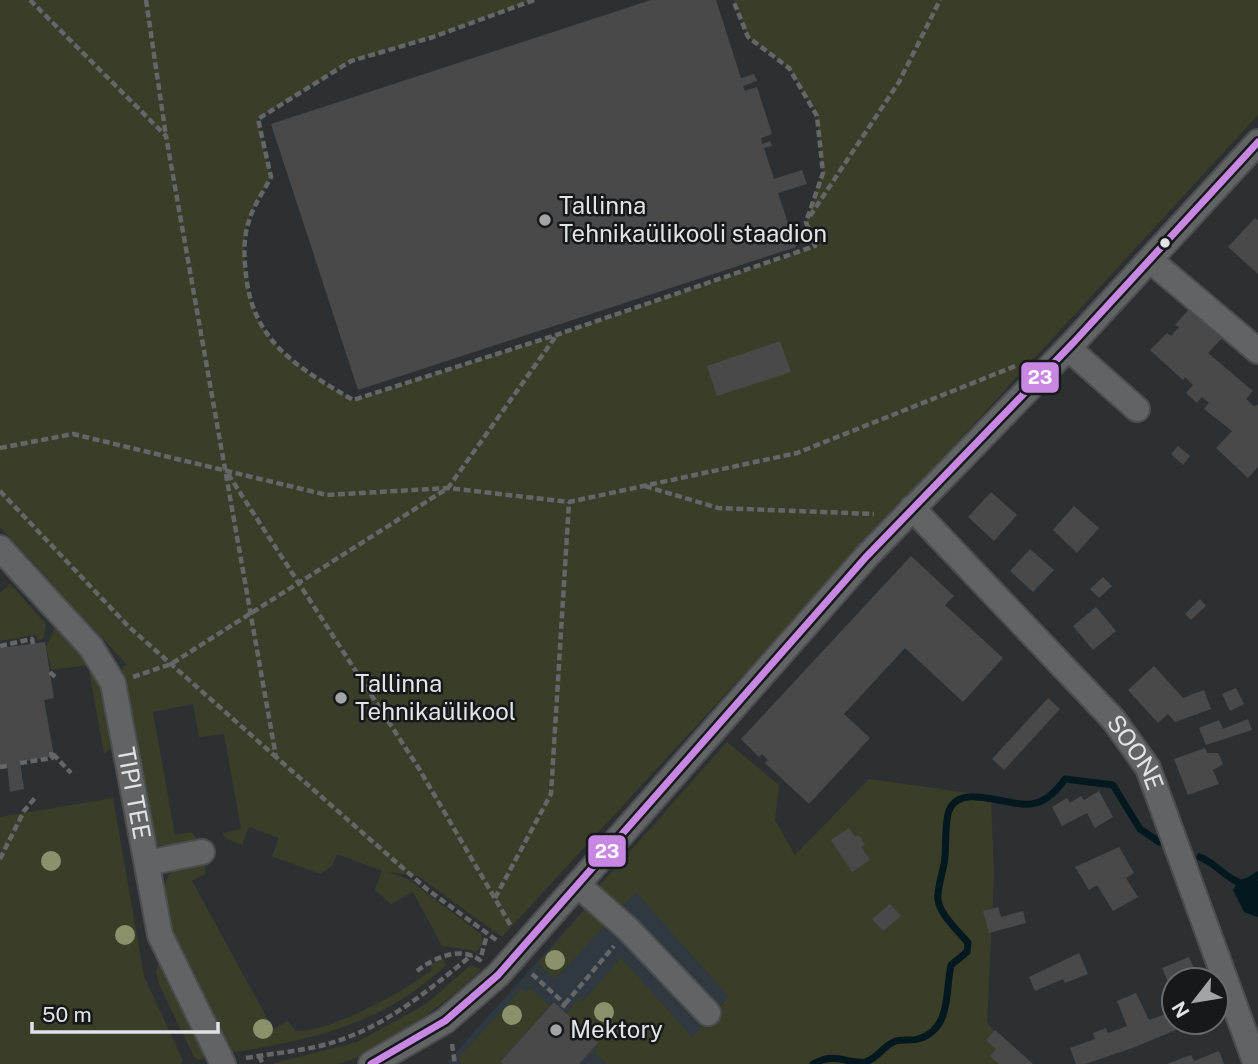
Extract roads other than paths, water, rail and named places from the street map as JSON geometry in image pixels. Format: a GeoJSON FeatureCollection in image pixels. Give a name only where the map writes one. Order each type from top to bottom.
{"type":"FeatureCollection","features":[{"type":"Feature","properties":{"kind":"street"},"geometry":{"type":"LineString","coordinates":[[371,1064],[414,1041],[475,997],[579,886],[698,746],[912,508],[1068,348],[1257,145]]}},
{"type":"Feature","properties":{"kind":"street"},"geometry":{"type":"LineString","coordinates":[[1150,260],[1258,351]]}},
{"type":"Feature","properties":{"kind":"street"},"geometry":{"type":"LineString","coordinates":[[1068,348],[1137,410]]}},
{"type":"Feature","properties":{"kind":"street","name":"SOONE"},"geometry":{"type":"LineString","coordinates":[[912,508],[1113,719],[1148,768],[1256,1064]]}},
{"type":"Feature","properties":{"kind":"street","name":"TIPI TEE"},"geometry":{"type":"LineString","coordinates":[[4,560],[91,647],[113,683],[160,935],[229,1062]]}},
{"type":"Feature","properties":{"kind":"street"},"geometry":{"type":"LineString","coordinates":[[147,863],[202,852]]}},
{"type":"Feature","properties":{"kind":"street"},"geometry":{"type":"LineString","coordinates":[[579,886],[628,929],[708,1013]]}},
{"type":"Feature","properties":{"kind":"water"},"geometry":{"type":"Polygon","coordinates":[[[1253,876],[1258,881],[1258,917],[1244,912],[1233,890],[1239,880],[1253,876]]]}},
{"type":"Feature","properties":{"kind":"waterway"},"geometry":{"type":"LineString","coordinates":[[813,1064],[828,1058],[865,1062],[892,1043],[918,1039],[937,1027],[945,1008],[951,965],[967,952],[968,943],[944,914],[938,900],[948,814],[953,804],[962,798],[987,798],[1026,804],[1045,799],[1065,779],[1113,785],[1140,829],[1159,842]]}},
{"type":"Feature","properties":{"kind":"waterway"},"geometry":{"type":"LineString","coordinates":[[1200,857],[1244,884],[1258,875]]}},
{"type":"Feature","properties":{"kind":"place","name":"Tallinna Tehnikaülikooli staadion"},"geometry":{"type":"Point","coordinates":[545,220]}},
{"type":"Feature","properties":{"kind":"place","name":"Tallinna Tehnikaülikool"},"geometry":{"type":"Point","coordinates":[341,698]}},
{"type":"Feature","properties":{"kind":"place","name":"Mektory"},"geometry":{"type":"Point","coordinates":[556,1030]}}]}
